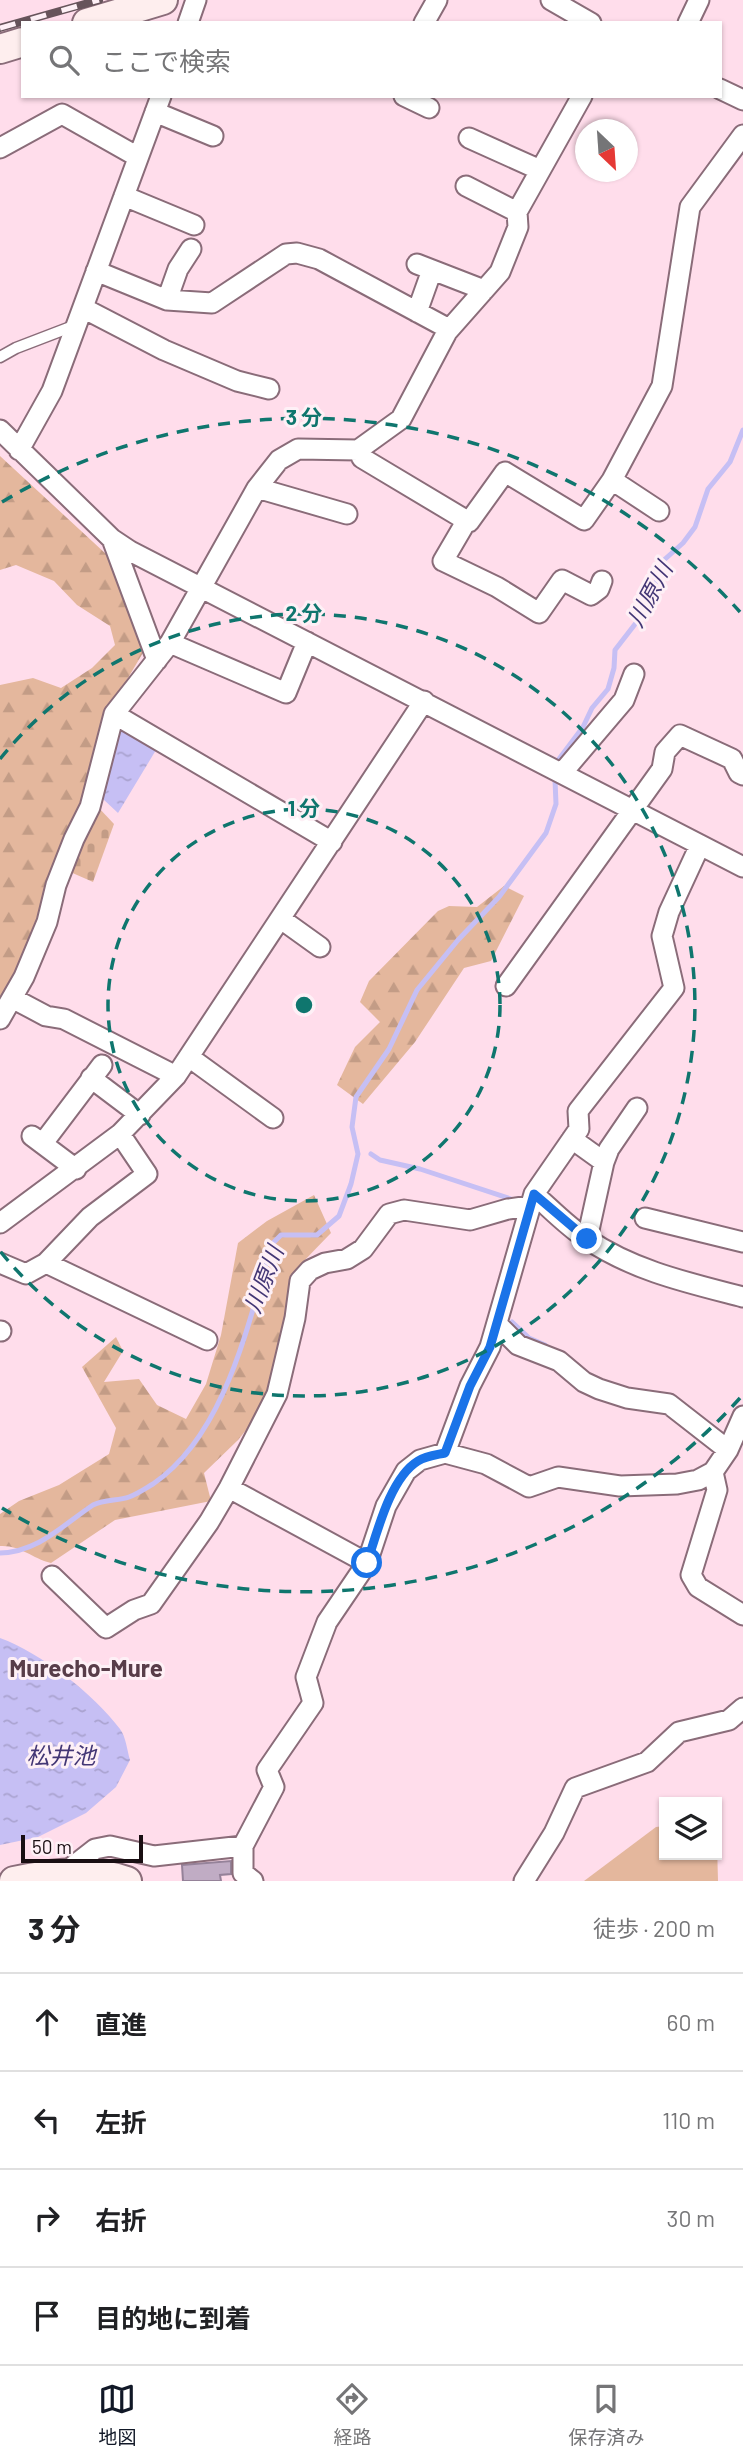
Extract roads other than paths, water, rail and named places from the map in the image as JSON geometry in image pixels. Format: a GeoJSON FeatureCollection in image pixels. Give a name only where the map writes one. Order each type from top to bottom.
{"type":"FeatureCollection","features":[{"type":"Feature","properties":{"kind":"street"},"geometry":{"type":"LineString","coordinates":[[94,21],[163,0]]}},
{"type":"Feature","properties":{"kind":"street"},"geometry":{"type":"LineString","coordinates":[[189,21],[196,0]]}},
{"type":"Feature","properties":{"kind":"street"},"geometry":{"type":"LineString","coordinates":[[425,21],[437,0]]}},
{"type":"Feature","properties":{"kind":"street"},"geometry":{"type":"LineString","coordinates":[[551,0],[588,21]]}},
{"type":"Feature","properties":{"kind":"street"},"geometry":{"type":"LineString","coordinates":[[689,21],[699,0]]}},
{"type":"Feature","properties":{"kind":"street"},"geometry":{"type":"LineString","coordinates":[[0,49],[21,43]]}},
{"type":"Feature","properties":{"kind":"street"},"geometry":{"type":"LineString","coordinates":[[722,90],[743,100]]}},
{"type":"Feature","properties":{"kind":"street"},"geometry":{"type":"LineString","coordinates":[[408,98],[429,108]]}},
{"type":"Feature","properties":{"kind":"street"},"geometry":{"type":"LineString","coordinates":[[0,1019],[24,977],[47,922],[74,839],[90,807],[114,714],[170,643],[257,488],[279,460],[298,449],[358,450],[401,418],[449,329],[500,272],[518,227],[517,212],[581,98]]}},
{"type":"Feature","properties":{"kind":"street"},"geometry":{"type":"LineString","coordinates":[[19,450],[52,391],[158,104],[213,136]]}},
{"type":"Feature","properties":{"kind":"street"},"geometry":{"type":"LineString","coordinates":[[0,148],[62,114],[138,157]]}},
{"type":"Feature","properties":{"kind":"street"},"geometry":{"type":"LineString","coordinates":[[358,450],[362,458],[470,522],[505,471],[584,520],[611,480],[662,386],[690,207],[743,135]]}},
{"type":"Feature","properties":{"kind":"street"},"geometry":{"type":"LineString","coordinates":[[468,138],[540,170]]}},
{"type":"Feature","properties":{"kind":"street"},"geometry":{"type":"LineString","coordinates":[[466,186],[517,212]]}},
{"type":"Feature","properties":{"kind":"street"},"geometry":{"type":"LineString","coordinates":[[124,196],[194,225]]}},
{"type":"Feature","properties":{"kind":"street"},"geometry":{"type":"LineString","coordinates":[[167,300],[178,269],[191,249]]}},
{"type":"Feature","properties":{"kind":"street"},"geometry":{"type":"LineString","coordinates":[[96,271],[167,300],[212,303],[286,254],[297,253],[319,259],[449,329]]}},
{"type":"Feature","properties":{"kind":"street"},"geometry":{"type":"LineString","coordinates":[[416,312],[425,267],[484,290]]}},
{"type":"Feature","properties":{"kind":"street"},"geometry":{"type":"LineString","coordinates":[[80,316],[237,381],[269,389]]}},
{"type":"Feature","properties":{"kind":"street"},"geometry":{"type":"LineString","coordinates":[[0,430],[112,539],[130,551],[743,867]]}},
{"type":"Feature","properties":{"kind":"street"},"geometry":{"type":"LineString","coordinates":[[611,480],[659,511]]}},
{"type":"Feature","properties":{"kind":"street"},"geometry":{"type":"LineString","coordinates":[[257,488],[347,514]]}},
{"type":"Feature","properties":{"kind":"street"},"geometry":{"type":"LineString","coordinates":[[467,520],[443,561],[497,587],[539,613],[562,580],[591,595],[599,589],[602,581]]}},
{"type":"Feature","properties":{"kind":"street"},"geometry":{"type":"LineString","coordinates":[[112,539],[157,660]]}},
{"type":"Feature","properties":{"kind":"street"},"geometry":{"type":"LineString","coordinates":[[170,643],[286,693],[307,642]]}},
{"type":"Feature","properties":{"kind":"street"},"geometry":{"type":"LineString","coordinates":[[562,773],[624,700],[634,674]]}},
{"type":"Feature","properties":{"kind":"street"},"geometry":{"type":"LineString","coordinates":[[0,1223],[29,1199],[76,1169],[120,1135],[176,1076],[424,701]]}},
{"type":"Feature","properties":{"kind":"street"},"geometry":{"type":"LineString","coordinates":[[114,714],[332,842]]}},
{"type":"Feature","properties":{"kind":"street"},"geometry":{"type":"LineString","coordinates":[[506,986],[662,769],[665,752],[680,735],[732,759],[739,774],[743,775]]}},
{"type":"Feature","properties":{"kind":"street"},"geometry":{"type":"LineString","coordinates":[[445,1453],[470,1386],[490,1347],[532,1200],[579,1129],[578,1111],[674,988],[662,936],[669,912],[700,845]]}},
{"type":"Feature","properties":{"kind":"street"},"geometry":{"type":"LineString","coordinates":[[281,919],[320,947]]}},
{"type":"Feature","properties":{"kind":"street"},"geometry":{"type":"LineString","coordinates":[[12,998],[47,1016],[64,1019],[176,1076]]}},
{"type":"Feature","properties":{"kind":"street"},"geometry":{"type":"LineString","coordinates":[[189,1057],[273,1118]]}},
{"type":"Feature","properties":{"kind":"street"},"geometry":{"type":"LineString","coordinates":[[76,1169],[37,1139],[97,1071],[140,1115]]}},
{"type":"Feature","properties":{"kind":"street"},"geometry":{"type":"LineString","coordinates":[[587,1239],[604,1162],[609,1149],[637,1108]]}},
{"type":"Feature","properties":{"kind":"street"},"geometry":{"type":"LineString","coordinates":[[0,1263],[26,1274],[46,1263],[90,1217],[147,1174],[120,1135]]}},
{"type":"Feature","properties":{"kind":"street"},"geometry":{"type":"LineString","coordinates":[[572,1139],[604,1162]]}},
{"type":"Feature","properties":{"kind":"street"},"geometry":{"type":"LineString","coordinates":[[532,1200],[587,1239],[631,1263],[666,1277],[743,1297]]}},
{"type":"Feature","properties":{"kind":"street"},"geometry":{"type":"LineString","coordinates":[[52,1576],[106,1628],[134,1610],[151,1604],[209,1522],[277,1394],[295,1318],[300,1281],[310,1270],[325,1263],[346,1259],[363,1249],[389,1214],[404,1210],[470,1220],[532,1200]]}},
{"type":"Feature","properties":{"kind":"street"},"geometry":{"type":"LineString","coordinates":[[645,1218],[743,1242]]}},
{"type":"Feature","properties":{"kind":"street"},"geometry":{"type":"LineString","coordinates":[[46,1263],[207,1340]]}},
{"type":"Feature","properties":{"kind":"street"},"geometry":{"type":"LineString","coordinates":[[496,1324],[518,1345],[559,1361],[584,1382],[627,1398],[669,1405],[730,1445]]}},
{"type":"Feature","properties":{"kind":"street"},"geometry":{"type":"LineString","coordinates":[[246,1878],[243,1846],[274,1787],[267,1770],[313,1703],[306,1677],[327,1622],[367,1563],[386,1506],[406,1471],[420,1460],[445,1453],[486,1464],[528,1487],[558,1477],[620,1486],[677,1484],[698,1480],[713,1472],[730,1445],[743,1416]]}},
{"type":"Feature","properties":{"kind":"street"},"geometry":{"type":"LineString","coordinates":[[713,1472],[717,1490],[691,1575],[698,1587],[743,1615]]}},
{"type":"Feature","properties":{"kind":"street"},"geometry":{"type":"LineString","coordinates":[[229,1488],[367,1563]]}},
{"type":"Feature","properties":{"kind":"street"},"geometry":{"type":"LineString","coordinates":[[524,1881],[554,1833],[575,1788],[647,1762],[679,1732],[729,1720],[743,1708]]}},
{"type":"Feature","properties":{"kind":"street"},"geometry":{"type":"LineString","coordinates":[[63,1874],[94,1849],[110,1846],[154,1856],[243,1846]]}},
{"type":"Feature","properties":{"kind":"street"},"geometry":{"type":"LineString","coordinates":[[14,1881],[88,1873],[127,1881]]}},
{"type":"Feature","properties":{"kind":"lane"},"geometry":{"type":"LineString","coordinates":[[0,357],[80,316]]}},
{"type":"Feature","properties":{"kind":"water"},"geometry":{"type":"Polygon","coordinates":[[[120,730],[156,750],[118,813],[103,799],[120,730]]]}},
{"type":"Feature","properties":{"kind":"water","name":"松井池"},"geometry":{"type":"Polygon","coordinates":[[[0,1638],[49,1664],[96,1702],[122,1732],[130,1760],[116,1787],[86,1813],[38,1837],[0,1845],[0,1638]]]}},
{"type":"Feature","properties":{"kind":"waterway","name":"川原川"},"geometry":{"type":"LineString","coordinates":[[559,759],[583,727],[592,708],[608,689],[614,668],[615,650],[646,610],[664,560],[683,543],[695,527],[708,489],[730,462],[743,430]]}},
{"type":"Feature","properties":{"kind":"waterway","name":"川原川"},"geometry":{"type":"LineString","coordinates":[[0,1553],[38,1543],[97,1503],[125,1498],[141,1491],[178,1463],[199,1437],[231,1375],[272,1244],[281,1235],[317,1235],[339,1216],[358,1154],[352,1127],[356,1097],[389,1049],[417,990],[458,940],[499,897],[546,833],[556,804],[555,780]]}},
{"type":"Feature","properties":{"kind":"waterway"},"geometry":{"type":"LineString","coordinates":[[371,1154],[380,1160],[420,1169],[514,1200]]}},
{"type":"Feature","properties":{"kind":"waterway"},"geometry":{"type":"LineString","coordinates":[[512,1322],[529,1338],[545,1345]]}},
{"type":"Feature","properties":{"kind":"railway"},"geometry":{"type":"LineString","coordinates":[[25,21],[99,0]]}},
{"type":"Feature","properties":{"kind":"railway"},"geometry":{"type":"LineString","coordinates":[[0,28],[21,22]]}},
{"type":"Feature","properties":{"kind":"district","name":"Murecho-Mure"},"geometry":{"type":"Point","coordinates":[86,1667]}}]}
